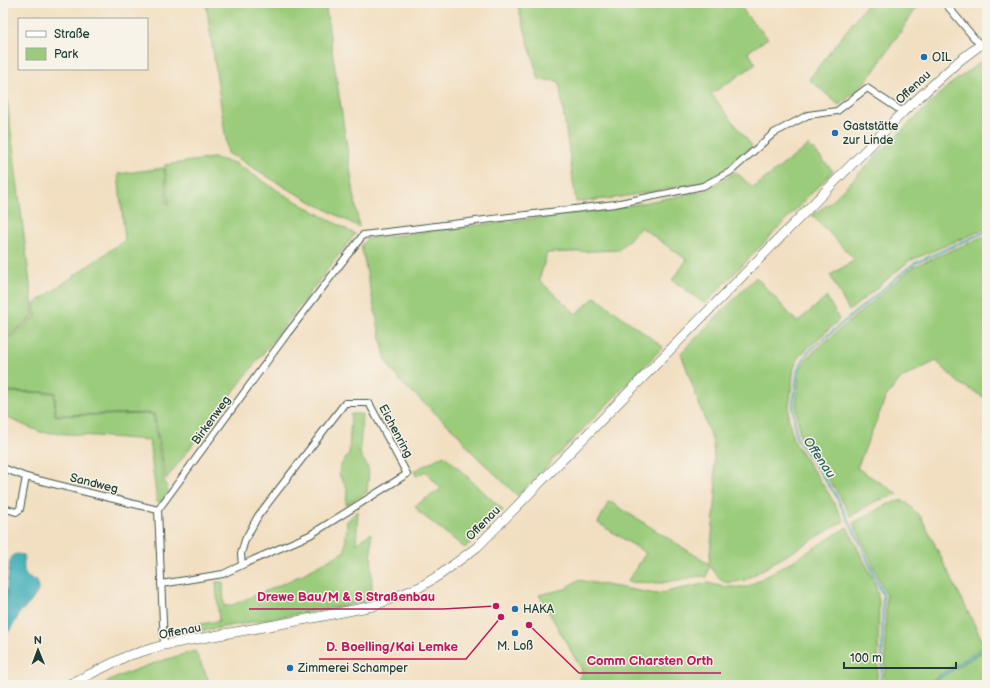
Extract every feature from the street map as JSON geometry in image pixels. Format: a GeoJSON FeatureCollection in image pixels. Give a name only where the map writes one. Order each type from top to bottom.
{"type":"FeatureCollection","features":[{"type":"Feature","properties":{"kind":"main road","name":"Offenau"},"geometry":{"type":"LineString","coordinates":[[68,685],[127,656],[164,645],[328,616],[373,606],[420,587],[442,574],[477,547],[903,112],[937,80],[983,42]]}},
{"type":"Feature","properties":{"kind":"street"},"geometry":{"type":"LineString","coordinates":[[945,3],[983,42]]}},
{"type":"Feature","properties":{"kind":"street","name":"Birkenweg"},"geometry":{"type":"LineString","coordinates":[[158,510],[287,334],[363,235],[615,204],[703,186],[730,172],[774,133],[808,115],[837,111],[867,88],[903,112]]}},
{"type":"Feature","properties":{"kind":"street","name":"Eichenring"},"geometry":{"type":"LineString","coordinates":[[161,584],[223,574],[310,535],[407,474],[369,403],[345,403],[258,516],[245,540],[241,554],[242,565]]}},
{"type":"Feature","properties":{"kind":"street","name":"Sandweg"},"geometry":{"type":"LineString","coordinates":[[3,468],[26,477],[158,510]]}},
{"type":"Feature","properties":{"kind":"street"},"geometry":{"type":"LineString","coordinates":[[4,508],[16,512],[20,509],[26,477]]}},
{"type":"Feature","properties":{"kind":"street"},"geometry":{"type":"LineString","coordinates":[[158,510],[164,645]]}},
{"type":"Feature","properties":{"kind":"green space"},"geometry":{"type":"Polygon","coordinates":[[[206,3],[325,3],[359,227],[286,188],[236,157],[228,154],[206,3]]]}},
{"type":"Feature","properties":{"kind":"green space"},"geometry":{"type":"Polygon","coordinates":[[[517,3],[738,3],[750,19],[768,38],[748,52],[756,64],[711,94],[752,146],[727,169],[701,183],[615,198],[576,202],[559,81],[539,80],[517,3]]]}},
{"type":"Feature","properties":{"kind":"green space"},"geometry":{"type":"Polygon","coordinates":[[[868,3],[920,3],[873,72],[859,89],[839,105],[809,79],[868,3]]]}},
{"type":"Feature","properties":{"kind":"green space"},"geometry":{"type":"Polygon","coordinates":[[[982,61],[985,65],[987,64],[987,228],[909,261],[849,311],[830,275],[855,260],[812,215],[830,203],[948,86],[982,61]]]}},
{"type":"Feature","properties":{"kind":"green space"},"geometry":{"type":"Polygon","coordinates":[[[3,68],[34,316],[3,341],[3,68]]]}},
{"type":"Feature","properties":{"kind":"green space"},"geometry":{"type":"Polygon","coordinates":[[[809,145],[833,171],[705,304],[672,280],[687,260],[641,227],[619,250],[547,253],[539,280],[576,314],[595,297],[663,347],[518,496],[472,452],[457,433],[401,382],[386,362],[361,245],[367,239],[616,208],[705,191],[736,172],[753,188],[809,145]]]}},
{"type":"Feature","properties":{"kind":"green space"},"geometry":{"type":"Polygon","coordinates":[[[213,158],[235,163],[283,194],[355,234],[166,479],[154,413],[56,415],[55,392],[3,391],[3,343],[36,317],[34,304],[125,240],[118,174],[164,168],[167,203],[169,204],[165,165],[213,158]]]}},
{"type":"Feature","properties":{"kind":"green space"},"geometry":{"type":"Polygon","coordinates":[[[987,235],[987,399],[959,383],[936,361],[900,379],[886,397],[857,468],[898,494],[876,501],[851,516],[837,492],[800,438],[796,404],[800,369],[811,354],[913,267],[987,235]]]}},
{"type":"Feature","properties":{"kind":"green space"},"geometry":{"type":"Polygon","coordinates":[[[756,277],[797,322],[827,297],[839,320],[799,356],[794,368],[788,416],[793,440],[829,494],[844,521],[745,580],[723,582],[709,565],[707,577],[700,576],[661,583],[627,582],[646,553],[598,523],[609,501],[709,564],[716,495],[713,443],[681,353],[756,277]]]}},
{"type":"Feature","properties":{"kind":"green space"},"geometry":{"type":"Polygon","coordinates":[[[3,392],[54,393],[55,416],[153,414],[164,480],[168,492],[160,504],[157,502],[149,440],[40,432],[3,416],[3,392]]]}},
{"type":"Feature","properties":{"kind":"green space"},"geometry":{"type":"Polygon","coordinates":[[[351,414],[362,414],[360,453],[368,468],[369,477],[367,492],[346,505],[347,488],[339,473],[341,465],[349,454],[351,414]]]}},
{"type":"Feature","properties":{"kind":"green space"},"geometry":{"type":"Polygon","coordinates":[[[444,455],[503,510],[465,548],[420,513],[415,506],[441,489],[426,471],[416,476],[414,471],[444,455]]]}},
{"type":"Feature","properties":{"kind":"green space"},"geometry":{"type":"Polygon","coordinates":[[[904,500],[921,517],[985,646],[924,685],[883,685],[885,669],[886,595],[853,523],[890,503],[904,500]]]}},
{"type":"Feature","properties":{"kind":"green space"},"geometry":{"type":"Polygon","coordinates":[[[358,511],[356,544],[371,533],[372,599],[349,605],[195,632],[194,625],[219,621],[216,582],[223,582],[224,606],[228,606],[277,586],[323,564],[345,551],[347,521],[358,511]]]}},
{"type":"Feature","properties":{"kind":"green space"},"geometry":{"type":"Polygon","coordinates":[[[847,527],[875,583],[879,601],[878,668],[876,685],[577,685],[582,670],[539,595],[565,589],[578,580],[656,594],[708,583],[724,587],[747,587],[798,558],[847,527]]]}},
{"type":"Feature","properties":{"kind":"green space"},"geometry":{"type":"Polygon","coordinates":[[[985,650],[987,652],[987,685],[929,685],[985,650]]]}},
{"type":"Feature","properties":{"kind":"green space"},"geometry":{"type":"Polygon","coordinates":[[[195,651],[211,685],[101,685],[135,670],[195,651]]]}},
{"type":"Feature","properties":{"kind":"water"},"geometry":{"type":"Polygon","coordinates":[[[13,555],[24,555],[24,572],[28,578],[37,580],[38,591],[30,603],[20,612],[5,637],[3,636],[3,609],[10,561],[13,555]]]}},
{"type":"Feature","properties":{"kind":"waterway","name":"Offenau"},"geometry":{"type":"LineString","coordinates":[[880,685],[882,668],[883,595],[860,543],[835,494],[796,438],[793,404],[798,369],[808,352],[913,264],[987,231]]}},
{"type":"Feature","properties":{"kind":"waterway"},"geometry":{"type":"LineString","coordinates":[[927,685],[987,647]]}},
{"type":"Feature","properties":{"kind":"place","name":"OIL"},"geometry":{"type":"Point","coordinates":[924,57]}},
{"type":"Feature","properties":{"kind":"place","name":"Gaststätte zur Linde"},"geometry":{"type":"Point","coordinates":[835,133]}},
{"type":"Feature","properties":{"kind":"place","name":"Drewe Bau/M & S Straßenbau"},"geometry":{"type":"Point","coordinates":[496,606]}},
{"type":"Feature","properties":{"kind":"place","name":"HAKA"},"geometry":{"type":"Point","coordinates":[515,609]}},
{"type":"Feature","properties":{"kind":"place","name":"D. Boelling/Kai Lemke"},"geometry":{"type":"Point","coordinates":[501,617]}},
{"type":"Feature","properties":{"kind":"place","name":"Comm Charsten Orth"},"geometry":{"type":"Point","coordinates":[529,625]}},
{"type":"Feature","properties":{"kind":"place","name":"M. Loß"},"geometry":{"type":"Point","coordinates":[515,633]}},
{"type":"Feature","properties":{"kind":"place","name":"Zimmerei Schamper"},"geometry":{"type":"Point","coordinates":[290,668]}}]}
